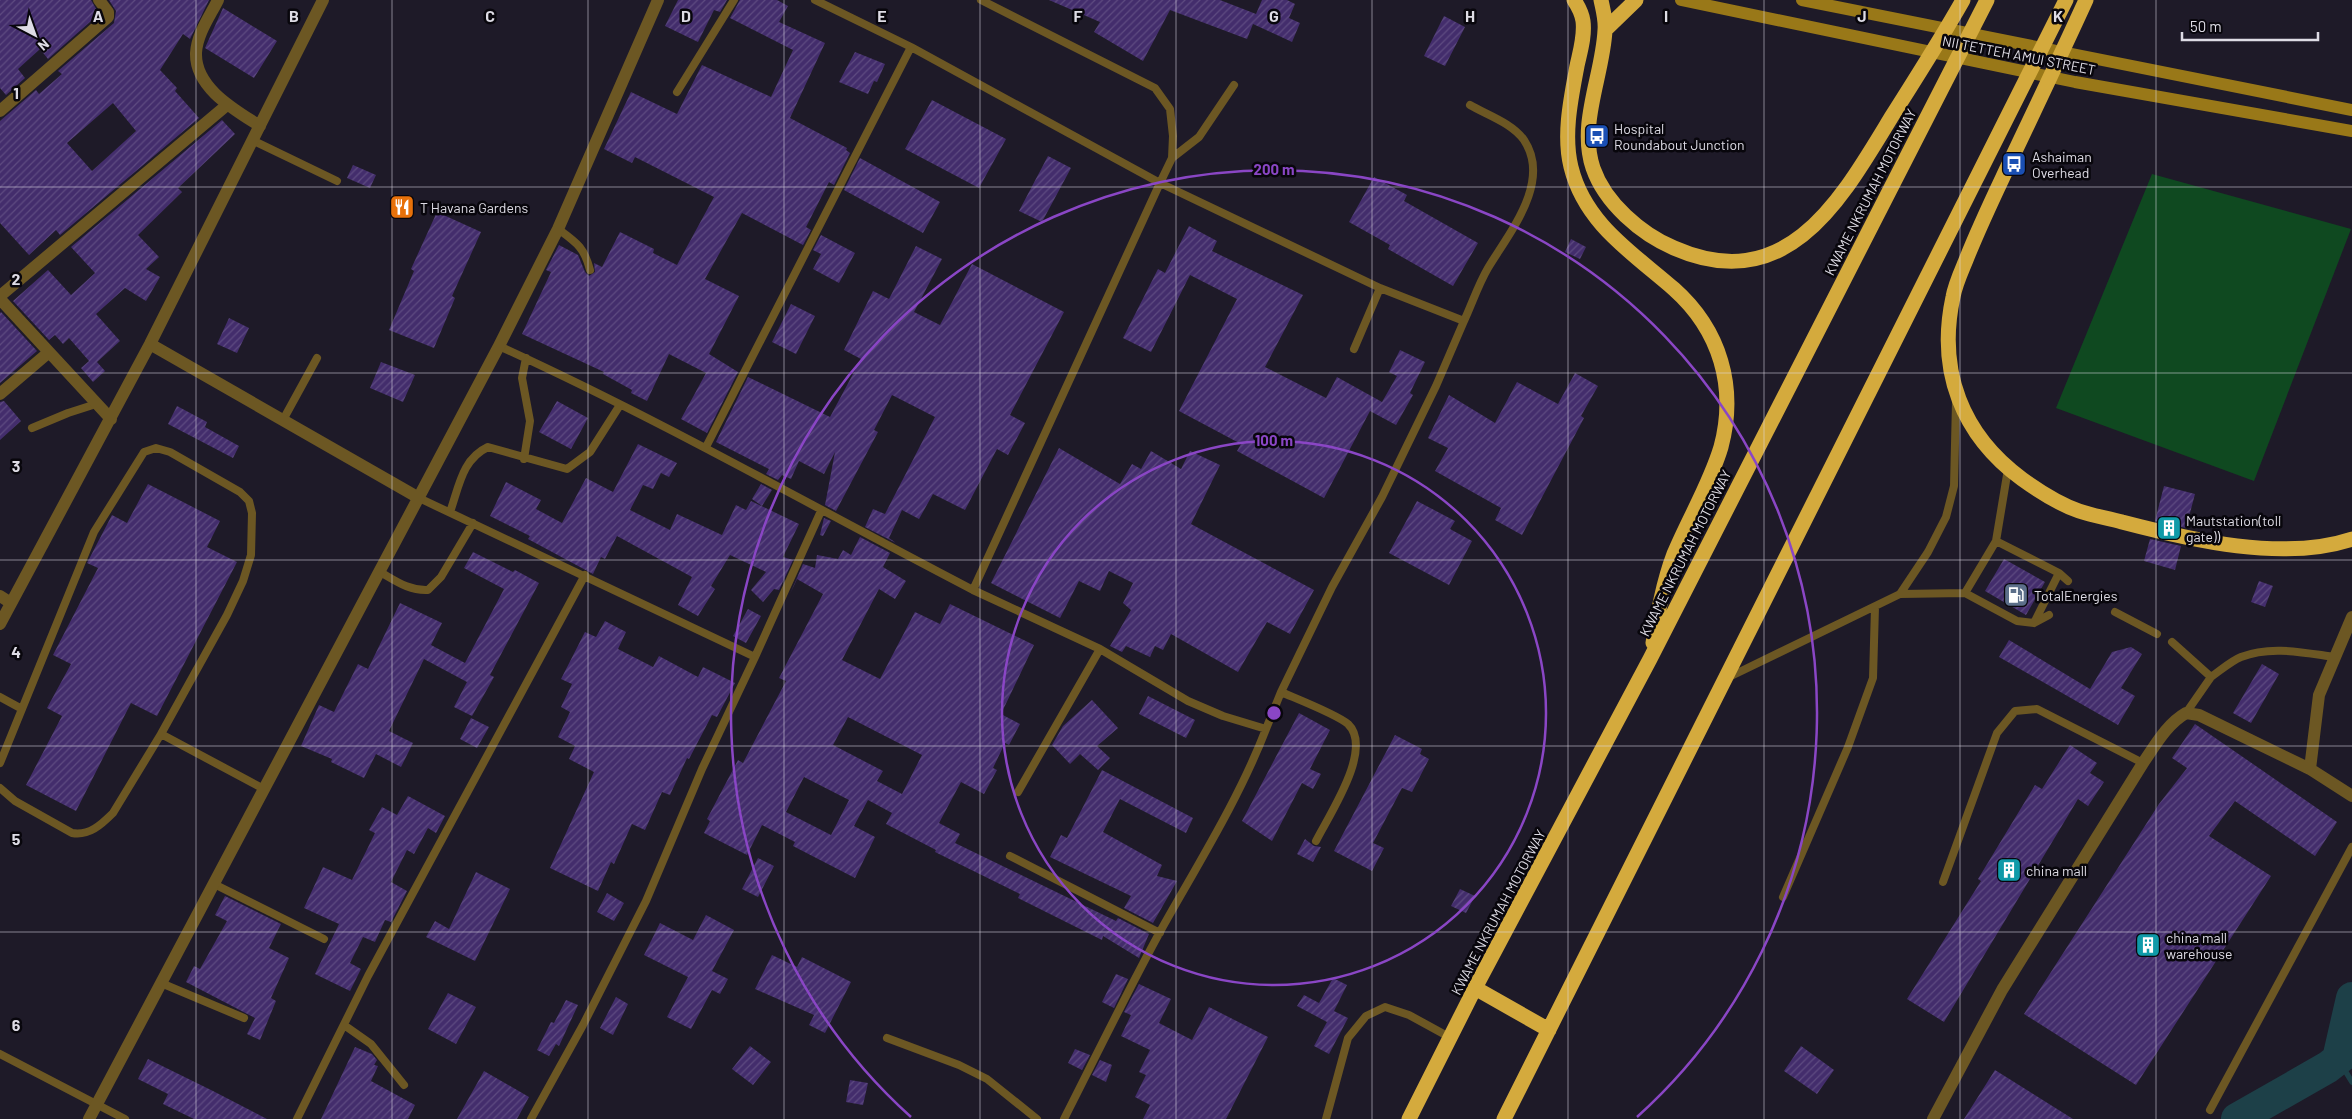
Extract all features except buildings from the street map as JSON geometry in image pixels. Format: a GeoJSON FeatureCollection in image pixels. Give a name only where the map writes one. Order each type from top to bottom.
{"type":"FeatureCollection","features":[{"type":"Feature","properties":{"kind":"highway"},"geometry":{"type":"LineString","coordinates":[[1574,0],[1583,21],[1582,40],[1569,112],[1568,139],[1570,166],[1578,190],[1590,211],[1609,234],[1690,306],[1707,328],[1719,351],[1725,373],[1726,401],[1721,446],[1666,578],[1650,659]]}},
{"type":"Feature","properties":{"kind":"highway"},"geometry":{"type":"LineString","coordinates":[[1601,0],[1605,30],[1588,132],[1593,168],[1599,180],[1623,212],[1657,240],[1705,259],[1737,262],[1764,256],[1792,245],[1814,226],[1838,200],[1858,173],[1963,0]]}},
{"type":"Feature","properties":{"kind":"highway"},"geometry":{"type":"LineString","coordinates":[[1605,30],[1636,0]]}},
{"type":"Feature","properties":{"kind":"highway","name":"KWAME NKRUMAH MOTORWAY"},"geometry":{"type":"LineString","coordinates":[[1409,1119],[1475,988],[1650,659],[1987,0]]}},
{"type":"Feature","properties":{"kind":"highway"},"geometry":{"type":"LineString","coordinates":[[1504,1119],[2066,0]]}},
{"type":"Feature","properties":{"kind":"highway"},"geometry":{"type":"LineString","coordinates":[[2086,0],[1979,228],[1953,295],[1948,322],[1948,356],[1956,392],[1972,428],[2008,469],[2036,489],[2079,511],[2168,534],[2219,544],[2300,549],[2337,544],[2352,539]]}},
{"type":"Feature","properties":{"kind":"highway"},"geometry":{"type":"LineString","coordinates":[[1475,988],[1549,1030]]}},
{"type":"Feature","properties":{"kind":"main road","name":"NII TETTEH AMUI STREET"},"geometry":{"type":"LineString","coordinates":[[1681,0],[2075,82],[2352,131]]}},
{"type":"Feature","properties":{"kind":"main road"},"geometry":{"type":"LineString","coordinates":[[1802,0],[2352,110]]}},
{"type":"Feature","properties":{"kind":"street"},"geometry":{"type":"LineString","coordinates":[[0,111],[108,17],[108,12],[99,0]]}},
{"type":"Feature","properties":{"kind":"street"},"geometry":{"type":"LineString","coordinates":[[218,0],[202,31],[196,54],[201,74],[211,89],[227,105],[260,126]]}},
{"type":"Feature","properties":{"kind":"street"},"geometry":{"type":"LineString","coordinates":[[0,624],[5,600],[111,419],[323,0]]}},
{"type":"Feature","properties":{"kind":"street"},"geometry":{"type":"LineString","coordinates":[[89,1119],[499,346],[558,229],[658,0]]}},
{"type":"Feature","properties":{"kind":"street"},"geometry":{"type":"LineString","coordinates":[[111,419],[48,353],[0,298],[227,105]]}},
{"type":"Feature","properties":{"kind":"street"},"geometry":{"type":"LineString","coordinates":[[150,344],[419,498]]}},
{"type":"Feature","properties":{"kind":"street"},"geometry":{"type":"LineString","coordinates":[[0,394],[48,353]]}},
{"type":"Feature","properties":{"kind":"street"},"geometry":{"type":"LineString","coordinates":[[2310,769],[2319,696],[2352,617]]}},
{"type":"Feature","properties":{"kind":"street"},"geometry":{"type":"LineString","coordinates":[[1933,1119],[2002,990],[2143,763],[2167,728],[2186,713],[2199,715],[2310,769],[2352,796]]}},
{"type":"Feature","properties":{"kind":"lane"},"geometry":{"type":"LineString","coordinates":[[678,92],[734,0]]}},
{"type":"Feature","properties":{"kind":"lane"},"geometry":{"type":"LineString","coordinates":[[815,0],[911,47],[1160,183],[1380,288],[1464,321]]}},
{"type":"Feature","properties":{"kind":"lane"},"geometry":{"type":"LineString","coordinates":[[973,590],[1172,158],[1173,136],[1170,109],[1155,88],[981,0]]}},
{"type":"Feature","properties":{"kind":"lane"},"geometry":{"type":"LineString","coordinates":[[706,447],[911,47]]}},
{"type":"Feature","properties":{"kind":"lane"},"geometry":{"type":"LineString","coordinates":[[1172,158],[1199,137],[1234,85]]}},
{"type":"Feature","properties":{"kind":"lane"},"geometry":{"type":"LineString","coordinates":[[1064,1119],[1160,932],[1257,753],[1281,692],[1332,587],[1386,488],[1436,386],[1487,269],[1504,244],[1527,199],[1533,164],[1527,146],[1513,129],[1470,105]]}},
{"type":"Feature","properties":{"kind":"lane"},"geometry":{"type":"LineString","coordinates":[[252,140],[337,181]]}},
{"type":"Feature","properties":{"kind":"lane"},"geometry":{"type":"LineString","coordinates":[[558,229],[579,244],[586,256],[590,270]]}},
{"type":"Feature","properties":{"kind":"lane"},"geometry":{"type":"LineString","coordinates":[[1354,349],[1380,288]]}},
{"type":"Feature","properties":{"kind":"lane"},"geometry":{"type":"LineString","coordinates":[[499,346],[706,447],[821,511],[973,590],[1100,649],[1188,701],[1224,716],[1266,729]]}},
{"type":"Feature","properties":{"kind":"lane"},"geometry":{"type":"LineString","coordinates":[[283,420],[317,358]]}},
{"type":"Feature","properties":{"kind":"lane"},"geometry":{"type":"LineString","coordinates":[[524,459],[530,422],[522,378],[526,358]]}},
{"type":"Feature","properties":{"kind":"lane"},"geometry":{"type":"LineString","coordinates":[[1900,594],[1928,552],[1946,517],[1955,477],[1956,392]]}},
{"type":"Feature","properties":{"kind":"lane"},"geometry":{"type":"LineString","coordinates":[[32,428],[96,404]]}},
{"type":"Feature","properties":{"kind":"lane"},"geometry":{"type":"LineString","coordinates":[[450,512],[467,464],[477,452],[488,447],[524,459],[568,469],[590,452],[620,405]]}},
{"type":"Feature","properties":{"kind":"lane"},"geometry":{"type":"LineString","coordinates":[[0,763],[94,532],[144,452],[156,448],[170,452],[240,492],[249,501],[252,513],[251,555],[242,581],[227,614],[161,734],[113,813],[102,824],[90,831],[81,834],[72,833],[15,801],[0,788]]}},
{"type":"Feature","properties":{"kind":"lane"},"geometry":{"type":"LineString","coordinates":[[1966,594],[1996,541],[2008,469]]}},
{"type":"Feature","properties":{"kind":"lane"},"geometry":{"type":"LineString","coordinates":[[419,498],[755,656]]}},
{"type":"Feature","properties":{"kind":"lane"},"geometry":{"type":"LineString","coordinates":[[531,1119],[583,1026],[646,901],[702,769],[821,511]]}},
{"type":"Feature","properties":{"kind":"lane"},"geometry":{"type":"LineString","coordinates":[[380,572],[405,587],[418,591],[428,590],[441,577],[473,523]]}},
{"type":"Feature","properties":{"kind":"lane"},"geometry":{"type":"LineString","coordinates":[[1996,541],[2059,573],[2068,581]]}},
{"type":"Feature","properties":{"kind":"lane"},"geometry":{"type":"LineString","coordinates":[[2034,623],[2059,573]]}},
{"type":"Feature","properties":{"kind":"lane"},"geometry":{"type":"LineString","coordinates":[[297,1119],[344,1025],[585,575]]}},
{"type":"Feature","properties":{"kind":"lane"},"geometry":{"type":"LineString","coordinates":[[1725,679],[1766,657],[1900,594],[1966,594],[2018,621],[2034,623],[2049,616]]}},
{"type":"Feature","properties":{"kind":"lane"},"geometry":{"type":"LineString","coordinates":[[1783,896],[1848,747],[1873,678],[1875,607]]}},
{"type":"Feature","properties":{"kind":"lane"},"geometry":{"type":"LineString","coordinates":[[2115,612],[2157,634]]}},
{"type":"Feature","properties":{"kind":"lane"},"geometry":{"type":"LineString","coordinates":[[2172,642],[2211,676]]}},
{"type":"Feature","properties":{"kind":"lane"},"geometry":{"type":"LineString","coordinates":[[1018,792],[1100,649]]}},
{"type":"Feature","properties":{"kind":"lane"},"geometry":{"type":"LineString","coordinates":[[2186,713],[2211,676],[2241,657],[2268,652],[2294,651],[2335,657]]}},
{"type":"Feature","properties":{"kind":"lane"},"geometry":{"type":"LineString","coordinates":[[1281,692],[1348,724],[1356,738],[1353,770],[1316,841]]}},
{"type":"Feature","properties":{"kind":"lane"},"geometry":{"type":"LineString","coordinates":[[0,697],[22,709]]}},
{"type":"Feature","properties":{"kind":"lane"},"geometry":{"type":"LineString","coordinates":[[1943,882],[1997,733],[2015,711],[2037,710],[2143,763]]}},
{"type":"Feature","properties":{"kind":"lane"},"geometry":{"type":"LineString","coordinates":[[161,734],[264,790]]}},
{"type":"Feature","properties":{"kind":"lane"},"geometry":{"type":"LineString","coordinates":[[2210,1110],[2352,847]]}},
{"type":"Feature","properties":{"kind":"lane"},"geometry":{"type":"LineString","coordinates":[[1010,856],[1160,932]]}},
{"type":"Feature","properties":{"kind":"lane"},"geometry":{"type":"LineString","coordinates":[[214,884],[324,939]]}},
{"type":"Feature","properties":{"kind":"lane"},"geometry":{"type":"LineString","coordinates":[[162,983],[244,1018]]}},
{"type":"Feature","properties":{"kind":"lane"},"geometry":{"type":"LineString","coordinates":[[1326,1119],[1348,1038],[1366,1016],[1385,1007],[1409,1015],[1451,1038]]}},
{"type":"Feature","properties":{"kind":"lane"},"geometry":{"type":"LineString","coordinates":[[344,1025],[371,1044],[404,1085]]}},
{"type":"Feature","properties":{"kind":"lane"},"geometry":{"type":"LineString","coordinates":[[887,1038],[959,1065],[986,1079],[1037,1119]]}},
{"type":"Feature","properties":{"kind":"lane"},"geometry":{"type":"LineString","coordinates":[[0,1054],[125,1119]]}},
{"type":"Feature","properties":{"kind":"green space"},"geometry":{"type":"Polygon","coordinates":[[[2152,174],[2351,229],[2254,481],[2056,408],[2152,174]]]}},
{"type":"Feature","properties":{"kind":"waterway"},"geometry":{"type":"LineString","coordinates":[[2338,1059],[2352,998]]}},
{"type":"Feature","properties":{"kind":"waterway"},"geometry":{"type":"LineString","coordinates":[[2237,1119],[2328,1067],[2352,1048]]}},
{"type":"Feature","properties":{"kind":"waterway"},"geometry":{"type":"LineString","coordinates":[[2338,1059],[2352,1082]]}},
{"type":"Feature","properties":{"kind":"place","name":"Hospital Roundabout Junction"},"geometry":{"type":"Point","coordinates":[1597,136]}},
{"type":"Feature","properties":{"kind":"place","name":"Ashaiman Overhead"},"geometry":{"type":"Point","coordinates":[2014,164]}},
{"type":"Feature","properties":{"kind":"place","name":"T Havana Gardens"},"geometry":{"type":"Point","coordinates":[402,207]}},
{"type":"Feature","properties":{"kind":"place","name":"Mautstation(toll gate))"},"geometry":{"type":"Point","coordinates":[2169,528]}},
{"type":"Feature","properties":{"kind":"place","name":"TotalEnergies"},"geometry":{"type":"Point","coordinates":[2016,595]}},
{"type":"Feature","properties":{"kind":"place","name":"china mall"},"geometry":{"type":"Point","coordinates":[2009,870]}},
{"type":"Feature","properties":{"kind":"place","name":"china mall warehouse"},"geometry":{"type":"Point","coordinates":[2148,945]}}]}
